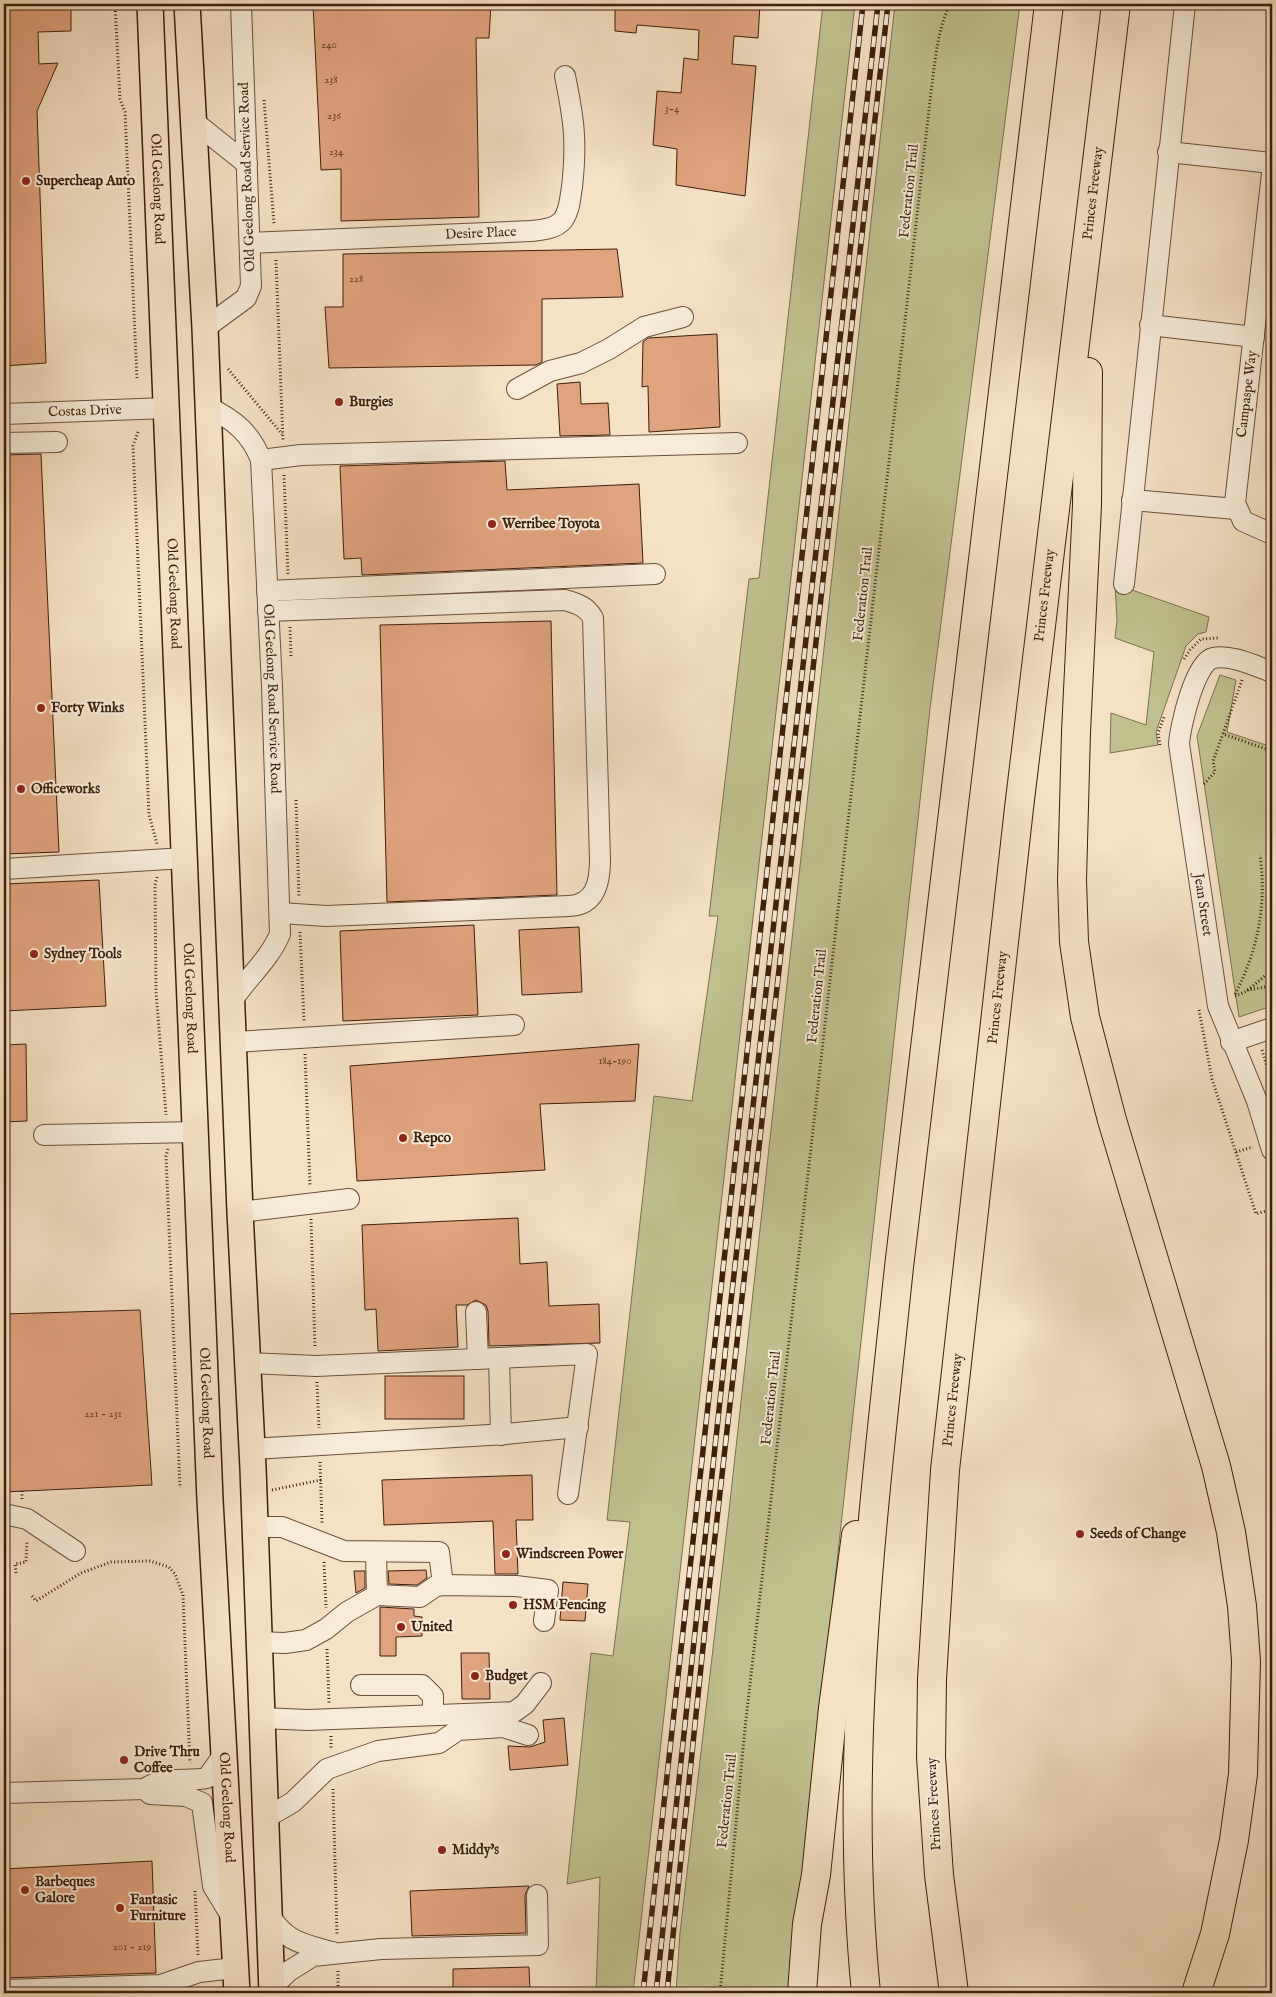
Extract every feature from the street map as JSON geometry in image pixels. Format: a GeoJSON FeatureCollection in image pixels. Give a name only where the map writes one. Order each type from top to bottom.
{"type":"FeatureCollection","features":[{"type":"Feature","properties":{"kind":"highway"},"geometry":{"type":"LineString","coordinates":[[866,1993],[859,1917],[857,1783],[870,1559],[899,1267],[1049,4]]}},
{"type":"Feature","properties":{"kind":"highway","name":"Princes Freeway"},"geometry":{"type":"LineString","coordinates":[[954,1993],[939,1875],[931,1757],[932,1679],[945,1470],[1019,808],[1089,241],[1116,4]]}},
{"type":"Feature","properties":{"kind":"highway"},"geometry":{"type":"LineString","coordinates":[[1089,241],[1087,505],[1076,732],[1072,880],[1074,942],[1085,1017],[1112,1120],[1216,1466],[1231,1532],[1241,1596],[1246,1660],[1243,1774],[1234,1840],[1215,1934],[1196,1993]]}},
{"type":"Feature","properties":{"kind":"highway"},"geometry":{"type":"LineString","coordinates":[[802,1993],[807,1924],[816,1875],[848,1582],[899,1267]]}},
{"type":"Feature","properties":{"kind":"highway"},"geometry":{"type":"LineString","coordinates":[[815,1993],[816,1875]]}},
{"type":"Feature","properties":{"kind":"main road","name":"Old Geelong Road"},"geometry":{"type":"LineString","coordinates":[[150,4],[212,1530],[237,1993]]}},
{"type":"Feature","properties":{"kind":"main road"},"geometry":{"type":"LineString","coordinates":[[186,4],[205,328],[240,1212],[252,1449],[264,1819],[272,1990]]}},
{"type":"Feature","properties":{"kind":"main road"},"geometry":{"type":"LineString","coordinates":[[167,408],[208,407]]}},
{"type":"Feature","properties":{"kind":"main road"},"geometry":{"type":"LineString","coordinates":[[185,858],[226,855]]}},
{"type":"Feature","properties":{"kind":"main road"},"geometry":{"type":"LineString","coordinates":[[196,1132],[237,1130]]}},
{"type":"Feature","properties":{"kind":"main road"},"geometry":{"type":"LineString","coordinates":[[199,1214],[240,1212]]}},
{"type":"Feature","properties":{"kind":"main road"},"geometry":{"type":"LineString","coordinates":[[212,1530],[254,1527]]}},
{"type":"Feature","properties":{"kind":"main road"},"geometry":{"type":"LineString","coordinates":[[236,1968],[246,1967],[256,1961],[262,1950],[268,1923]]}},
{"type":"Feature","properties":{"kind":"street","name":"Old Geelong Road Service Road"},"geometry":{"type":"LineString","coordinates":[[205,328],[246,298],[251,286],[241,4]]}},
{"type":"Feature","properties":{"kind":"street"},"geometry":{"type":"LineString","coordinates":[[1124,584],[1185,4]]}},
{"type":"Feature","properties":{"kind":"street","name":"Desire Place"},"geometry":{"type":"LineString","coordinates":[[250,242],[531,232],[550,228],[562,220],[569,208],[576,150],[575,124],[565,76]]}},
{"type":"Feature","properties":{"kind":"street"},"geometry":{"type":"LineString","coordinates":[[192,120],[247,164]]}},
{"type":"Feature","properties":{"kind":"street"},"geometry":{"type":"LineString","coordinates":[[1168,152],[1272,164]]}},
{"type":"Feature","properties":{"kind":"street","name":"Campaspe Way"},"geometry":{"type":"LineString","coordinates":[[1236,509],[1236,494],[1272,173]]}},
{"type":"Feature","properties":{"kind":"street"},"geometry":{"type":"LineString","coordinates":[[517,389],[550,371],[581,363],[609,349],[644,327],[683,318]]}},
{"type":"Feature","properties":{"kind":"street"},"geometry":{"type":"LineString","coordinates":[[1150,325],[1254,337]]}},
{"type":"Feature","properties":{"kind":"street","name":"Old Geelong Road Service Road"},"geometry":{"type":"LineString","coordinates":[[208,407],[239,425],[256,446],[261,460],[268,611],[290,913],[275,947],[245,981],[232,1001]]}},
{"type":"Feature","properties":{"kind":"street","name":"Costas Drive"},"geometry":{"type":"LineString","coordinates":[[4,414],[167,408]]}},
{"type":"Feature","properties":{"kind":"street"},"geometry":{"type":"LineString","coordinates":[[4,444],[57,442]]}},
{"type":"Feature","properties":{"kind":"street"},"geometry":{"type":"LineString","coordinates":[[261,460],[301,455],[737,443]]}},
{"type":"Feature","properties":{"kind":"street"},"geometry":{"type":"LineString","coordinates":[[1132,500],[1236,509],[1243,521],[1272,534]]}},
{"type":"Feature","properties":{"kind":"street"},"geometry":{"type":"LineString","coordinates":[[267,591],[655,574]]}},
{"type":"Feature","properties":{"kind":"street"},"geometry":{"type":"LineString","coordinates":[[268,611],[565,600],[588,609],[593,618],[600,860],[598,882],[589,900],[578,906],[326,916],[290,913]]}},
{"type":"Feature","properties":{"kind":"street","name":"Jean Street"},"geometry":{"type":"LineString","coordinates":[[1248,664],[1222,658],[1211,658],[1200,668],[1183,718],[1179,744],[1228,994],[1222,1020],[1257,1101],[1272,1150]]}},
{"type":"Feature","properties":{"kind":"street"},"geometry":{"type":"LineString","coordinates":[[1248,664],[1272,672]]}},
{"type":"Feature","properties":{"kind":"street"},"geometry":{"type":"LineString","coordinates":[[4,868],[185,858]]}},
{"type":"Feature","properties":{"kind":"street"},"geometry":{"type":"LineString","coordinates":[[234,1042],[514,1024]]}},
{"type":"Feature","properties":{"kind":"street"},"geometry":{"type":"LineString","coordinates":[[1231,1042],[1272,1028]]}},
{"type":"Feature","properties":{"kind":"street"},"geometry":{"type":"LineString","coordinates":[[44,1135],[196,1132]]}},
{"type":"Feature","properties":{"kind":"street"},"geometry":{"type":"LineString","coordinates":[[240,1212],[310,1202],[349,1199]]}},
{"type":"Feature","properties":{"kind":"street"},"geometry":{"type":"LineString","coordinates":[[476,1312],[478,1359]]}},
{"type":"Feature","properties":{"kind":"street"},"geometry":{"type":"LineString","coordinates":[[248,1363],[316,1366],[587,1354],[568,1494]]}},
{"type":"Feature","properties":{"kind":"street"},"geometry":{"type":"LineString","coordinates":[[499,1358],[501,1434]]}},
{"type":"Feature","properties":{"kind":"street"},"geometry":{"type":"LineString","coordinates":[[252,1449],[501,1434],[578,1427]]}},
{"type":"Feature","properties":{"kind":"street"},"geometry":{"type":"LineString","coordinates":[[4,1514],[27,1519],[75,1551]]}},
{"type":"Feature","properties":{"kind":"street"},"geometry":{"type":"LineString","coordinates":[[254,1527],[282,1527],[344,1552],[439,1552],[443,1586]]}},
{"type":"Feature","properties":{"kind":"street"},"geometry":{"type":"LineString","coordinates":[[376,1553],[376,1595]]}},
{"type":"Feature","properties":{"kind":"street"},"geometry":{"type":"LineString","coordinates":[[258,1642],[285,1643],[306,1640],[326,1629],[347,1612],[376,1595],[420,1597],[436,1586],[516,1586],[548,1590],[544,1621]]}},
{"type":"Feature","properties":{"kind":"street"},"geometry":{"type":"LineString","coordinates":[[261,1718],[330,1719],[514,1712],[525,1704],[541,1683]]}},
{"type":"Feature","properties":{"kind":"street"},"geometry":{"type":"LineString","coordinates":[[361,1685],[422,1685],[433,1696],[433,1715]]}},
{"type":"Feature","properties":{"kind":"street"},"geometry":{"type":"LineString","coordinates":[[264,1819],[293,1802],[332,1767],[378,1751],[439,1743],[458,1730],[503,1727],[528,1734]]}},
{"type":"Feature","properties":{"kind":"street"},"geometry":{"type":"LineString","coordinates":[[4,1793],[145,1789],[153,1782],[207,1778],[224,1754]]}},
{"type":"Feature","properties":{"kind":"street"},"geometry":{"type":"LineString","coordinates":[[145,1789],[150,1794],[186,1796],[202,1803],[213,1886],[233,1920]]}},
{"type":"Feature","properties":{"kind":"street"},"geometry":{"type":"LineString","coordinates":[[272,1990],[303,1961],[313,1956],[337,1953],[538,1944],[537,1895]]}},
{"type":"Feature","properties":{"kind":"street"},"geometry":{"type":"LineString","coordinates":[[268,1923],[293,1940],[337,1953]]}},
{"type":"Feature","properties":{"kind":"street"},"geometry":{"type":"LineString","coordinates":[[4,1990],[161,1985],[199,1972],[236,1968]]}},
{"type":"Feature","properties":{"kind":"path"},"geometry":{"type":"LineString","coordinates":[[115,4],[120,99],[125,112],[137,380]]}},
{"type":"Feature","properties":{"kind":"path","name":"Federation Trail"},"geometry":{"type":"LineString","coordinates":[[720,1993],[745,1728],[931,92],[943,17],[950,4]]}},
{"type":"Feature","properties":{"kind":"path"},"geometry":{"type":"LineString","coordinates":[[264,93],[276,242],[288,590]]}},
{"type":"Feature","properties":{"kind":"path"},"geometry":{"type":"LineString","coordinates":[[222,362],[283,435]]}},
{"type":"Feature","properties":{"kind":"path"},"geometry":{"type":"LineString","coordinates":[[138,432],[133,446],[149,816],[157,844],[155,884],[156,992],[168,1132],[166,1156],[180,1488]]}},
{"type":"Feature","properties":{"kind":"path"},"geometry":{"type":"LineString","coordinates":[[289,610],[291,659]]}},
{"type":"Feature","properties":{"kind":"path"},"geometry":{"type":"LineString","coordinates":[[1201,775],[1203,785],[1215,772],[1213,761],[1248,664]]}},
{"type":"Feature","properties":{"kind":"path"},"geometry":{"type":"LineString","coordinates":[[1223,734],[1272,751]]}},
{"type":"Feature","properties":{"kind":"path"},"geometry":{"type":"LineString","coordinates":[[296,796],[290,913],[304,1037],[332,1767],[338,1993]]}},
{"type":"Feature","properties":{"kind":"path"},"geometry":{"type":"LineString","coordinates":[[1228,994],[1245,976],[1260,918],[1264,884],[1260,855]]}},
{"type":"Feature","properties":{"kind":"path"},"geometry":{"type":"LineString","coordinates":[[1246,991],[1272,970]]}},
{"type":"Feature","properties":{"kind":"path"},"geometry":{"type":"LineString","coordinates":[[1228,994],[1272,986]]}},
{"type":"Feature","properties":{"kind":"path"},"geometry":{"type":"LineString","coordinates":[[266,1491],[320,1480]]}},
{"type":"Feature","properties":{"kind":"path"},"geometry":{"type":"LineString","coordinates":[[16,1573],[15,1564],[26,1562],[27,1539]]}},
{"type":"Feature","properties":{"kind":"path"},"geometry":{"type":"LineString","coordinates":[[32,1596],[36,1601],[81,1573],[111,1562],[150,1562],[169,1567],[175,1574],[182,1596],[190,1780]]}},
{"type":"Feature","properties":{"kind":"path"},"geometry":{"type":"LineString","coordinates":[[195,1885],[199,1972]]}},
{"type":"Feature","properties":{"kind":"green space"},"geometry":{"type":"Polygon","coordinates":[[[823,4],[855,4],[633,1993],[596,1993],[600,1877],[567,1884],[591,1653],[613,1656],[630,1522],[607,1520],[654,1096],[692,1101],[718,916],[709,916],[749,579],[759,578],[823,4]]]}},
{"type":"Feature","properties":{"kind":"green space"},"geometry":{"type":"Polygon","coordinates":[[[895,4],[1020,4],[930,709],[790,1993],[676,1993],[680,1933],[729,1511],[895,4]]]}},
{"type":"Feature","properties":{"kind":"green space"},"geometry":{"type":"Polygon","coordinates":[[[1115,584],[1209,617],[1206,632],[1198,634],[1186,646],[1156,732],[1158,745],[1110,753],[1111,713],[1146,725],[1154,652],[1115,638],[1117,620],[1115,584]]]}},
{"type":"Feature","properties":{"kind":"green space"},"geometry":{"type":"Polygon","coordinates":[[[1220,675],[1236,680],[1227,732],[1272,747],[1272,1006],[1239,1017],[1197,736],[1220,675]]]}},
{"type":"Feature","properties":{"kind":"building"},"geometry":{"type":"Polygon","coordinates":[[[4,4],[71,4],[71,31],[38,32],[39,64],[58,63],[37,111],[46,363],[4,366],[4,4]]]}},
{"type":"Feature","properties":{"kind":"building"},"geometry":{"type":"Polygon","coordinates":[[[313,4],[491,4],[489,38],[476,38],[479,217],[341,221],[341,169],[321,170],[313,4]]]}},
{"type":"Feature","properties":{"kind":"building"},"geometry":{"type":"Polygon","coordinates":[[[615,4],[760,4],[758,38],[734,36],[732,64],[756,66],[745,196],[676,185],[677,149],[653,145],[657,91],[681,93],[684,58],[698,60],[699,30],[637,25],[636,33],[615,31],[615,4]]]}},
{"type":"Feature","properties":{"kind":"building"},"geometry":{"type":"Polygon","coordinates":[[[617,249],[623,297],[542,299],[542,362],[536,365],[329,368],[325,307],[343,307],[343,254],[617,249]]]}},
{"type":"Feature","properties":{"kind":"building"},"geometry":{"type":"Polygon","coordinates":[[[717,334],[720,427],[649,432],[648,386],[642,387],[643,342],[648,338],[717,334]]]}},
{"type":"Feature","properties":{"kind":"building"},"geometry":{"type":"Polygon","coordinates":[[[580,382],[581,404],[608,403],[610,435],[560,436],[557,384],[580,382]]]}},
{"type":"Feature","properties":{"kind":"building"},"geometry":{"type":"Polygon","coordinates":[[[41,454],[59,852],[4,854],[4,455],[41,454]]]}},
{"type":"Feature","properties":{"kind":"building","name":"Werribee Toyota"},"geometry":{"type":"Polygon","coordinates":[[[505,461],[507,490],[639,484],[643,563],[362,575],[361,558],[344,559],[340,466],[505,461]]]}},
{"type":"Feature","properties":{"kind":"building"},"geometry":{"type":"Polygon","coordinates":[[[551,621],[557,895],[387,902],[380,625],[551,621]]]}},
{"type":"Feature","properties":{"kind":"building"},"geometry":{"type":"Polygon","coordinates":[[[99,880],[106,1006],[4,1011],[4,884],[99,880]]]}},
{"type":"Feature","properties":{"kind":"building"},"geometry":{"type":"Polygon","coordinates":[[[474,925],[478,1015],[343,1021],[340,931],[474,925]]]}},
{"type":"Feature","properties":{"kind":"building"},"geometry":{"type":"Polygon","coordinates":[[[579,927],[582,992],[522,995],[519,930],[579,927]]]}},
{"type":"Feature","properties":{"kind":"building"},"geometry":{"type":"Polygon","coordinates":[[[26,1044],[27,1121],[4,1122],[4,1045],[26,1044]]]}},
{"type":"Feature","properties":{"kind":"building"},"geometry":{"type":"Polygon","coordinates":[[[639,1044],[635,1101],[540,1104],[545,1170],[357,1181],[350,1066],[639,1044]]]}},
{"type":"Feature","properties":{"kind":"building"},"geometry":{"type":"Polygon","coordinates":[[[518,1218],[520,1264],[547,1262],[549,1306],[599,1304],[600,1343],[489,1346],[488,1311],[486,1305],[476,1300],[467,1305],[456,1305],[458,1347],[378,1351],[376,1309],[365,1310],[362,1225],[518,1218]]]}},
{"type":"Feature","properties":{"kind":"building"},"geometry":{"type":"Polygon","coordinates":[[[140,1310],[152,1485],[4,1492],[4,1314],[140,1310]]]}},
{"type":"Feature","properties":{"kind":"building"},"geometry":{"type":"Polygon","coordinates":[[[385,1376],[464,1376],[464,1419],[385,1419],[385,1376]]]}},
{"type":"Feature","properties":{"kind":"building"},"geometry":{"type":"Polygon","coordinates":[[[532,1475],[533,1520],[516,1520],[518,1574],[495,1574],[493,1521],[384,1525],[382,1480],[532,1475]]]}},
{"type":"Feature","properties":{"kind":"building"},"geometry":{"type":"Polygon","coordinates":[[[426,1570],[427,1578],[417,1585],[389,1584],[388,1571],[426,1570]]]}},
{"type":"Feature","properties":{"kind":"building"},"geometry":{"type":"Polygon","coordinates":[[[354,1571],[365,1571],[365,1588],[356,1593],[354,1571]]]}},
{"type":"Feature","properties":{"kind":"building"},"geometry":{"type":"Polygon","coordinates":[[[563,1582],[588,1584],[585,1621],[560,1620],[563,1582]]]}},
{"type":"Feature","properties":{"kind":"building","name":"United"},"geometry":{"type":"Polygon","coordinates":[[[380,1607],[414,1609],[414,1616],[422,1617],[422,1636],[396,1637],[396,1656],[380,1656],[380,1607]]]}},
{"type":"Feature","properties":{"kind":"building","name":"Budget"},"geometry":{"type":"Polygon","coordinates":[[[461,1653],[489,1653],[490,1699],[462,1699],[461,1653]]]}},
{"type":"Feature","properties":{"kind":"building"},"geometry":{"type":"Polygon","coordinates":[[[564,1718],[568,1765],[510,1770],[508,1746],[530,1747],[545,1742],[543,1720],[564,1718]]]}},
{"type":"Feature","properties":{"kind":"building"},"geometry":{"type":"Polygon","coordinates":[[[152,1861],[156,1973],[4,1978],[4,1869],[152,1861]]]}},
{"type":"Feature","properties":{"kind":"building"},"geometry":{"type":"Polygon","coordinates":[[[529,1886],[525,1895],[526,1933],[412,1936],[410,1891],[529,1886]]]}},
{"type":"Feature","properties":{"kind":"building"},"geometry":{"type":"Polygon","coordinates":[[[529,1967],[530,1991],[453,1993],[453,1969],[529,1967]]]}},
{"type":"Feature","properties":{"kind":"railway"},"geometry":{"type":"LineString","coordinates":[[643,1993],[863,4]]}},
{"type":"Feature","properties":{"kind":"railway"},"geometry":{"type":"LineString","coordinates":[[656,1993],[726,1345],[878,4]]}},
{"type":"Feature","properties":{"kind":"railway"},"geometry":{"type":"LineString","coordinates":[[667,1993],[709,1590],[888,4]]}},
{"type":"Feature","properties":{"kind":"place","name":"Supercheap Auto"},"geometry":{"type":"Point","coordinates":[26,181]}},
{"type":"Feature","properties":{"kind":"place","name":"Burgies"},"geometry":{"type":"Point","coordinates":[339,402]}},
{"type":"Feature","properties":{"kind":"place","name":"Werribee Toyota"},"geometry":{"type":"Point","coordinates":[492,524]}},
{"type":"Feature","properties":{"kind":"place","name":"Forty Winks"},"geometry":{"type":"Point","coordinates":[41,708]}},
{"type":"Feature","properties":{"kind":"place","name":"Officeworks"},"geometry":{"type":"Point","coordinates":[21,789]}},
{"type":"Feature","properties":{"kind":"place","name":"Sydney Tools"},"geometry":{"type":"Point","coordinates":[34,954]}},
{"type":"Feature","properties":{"kind":"place","name":"Repco"},"geometry":{"type":"Point","coordinates":[403,1138]}},
{"type":"Feature","properties":{"kind":"place","name":"Seeds of Change"},"geometry":{"type":"Point","coordinates":[1080,1534]}},
{"type":"Feature","properties":{"kind":"place","name":"Windscreen Power"},"geometry":{"type":"Point","coordinates":[506,1554]}},
{"type":"Feature","properties":{"kind":"place","name":"HSM Fencing"},"geometry":{"type":"Point","coordinates":[513,1605]}},
{"type":"Feature","properties":{"kind":"place","name":"United"},"geometry":{"type":"Point","coordinates":[401,1627]}},
{"type":"Feature","properties":{"kind":"place","name":"Budget"},"geometry":{"type":"Point","coordinates":[475,1676]}},
{"type":"Feature","properties":{"kind":"place","name":"Drive Thru Coffee"},"geometry":{"type":"Point","coordinates":[124,1760]}},
{"type":"Feature","properties":{"kind":"place","name":"Middy's"},"geometry":{"type":"Point","coordinates":[442,1850]}},
{"type":"Feature","properties":{"kind":"place","name":"Barbeques Galore"},"geometry":{"type":"Point","coordinates":[25,1890]}},
{"type":"Feature","properties":{"kind":"place","name":"Fantasic Furniture"},"geometry":{"type":"Point","coordinates":[120,1908]}}]}
